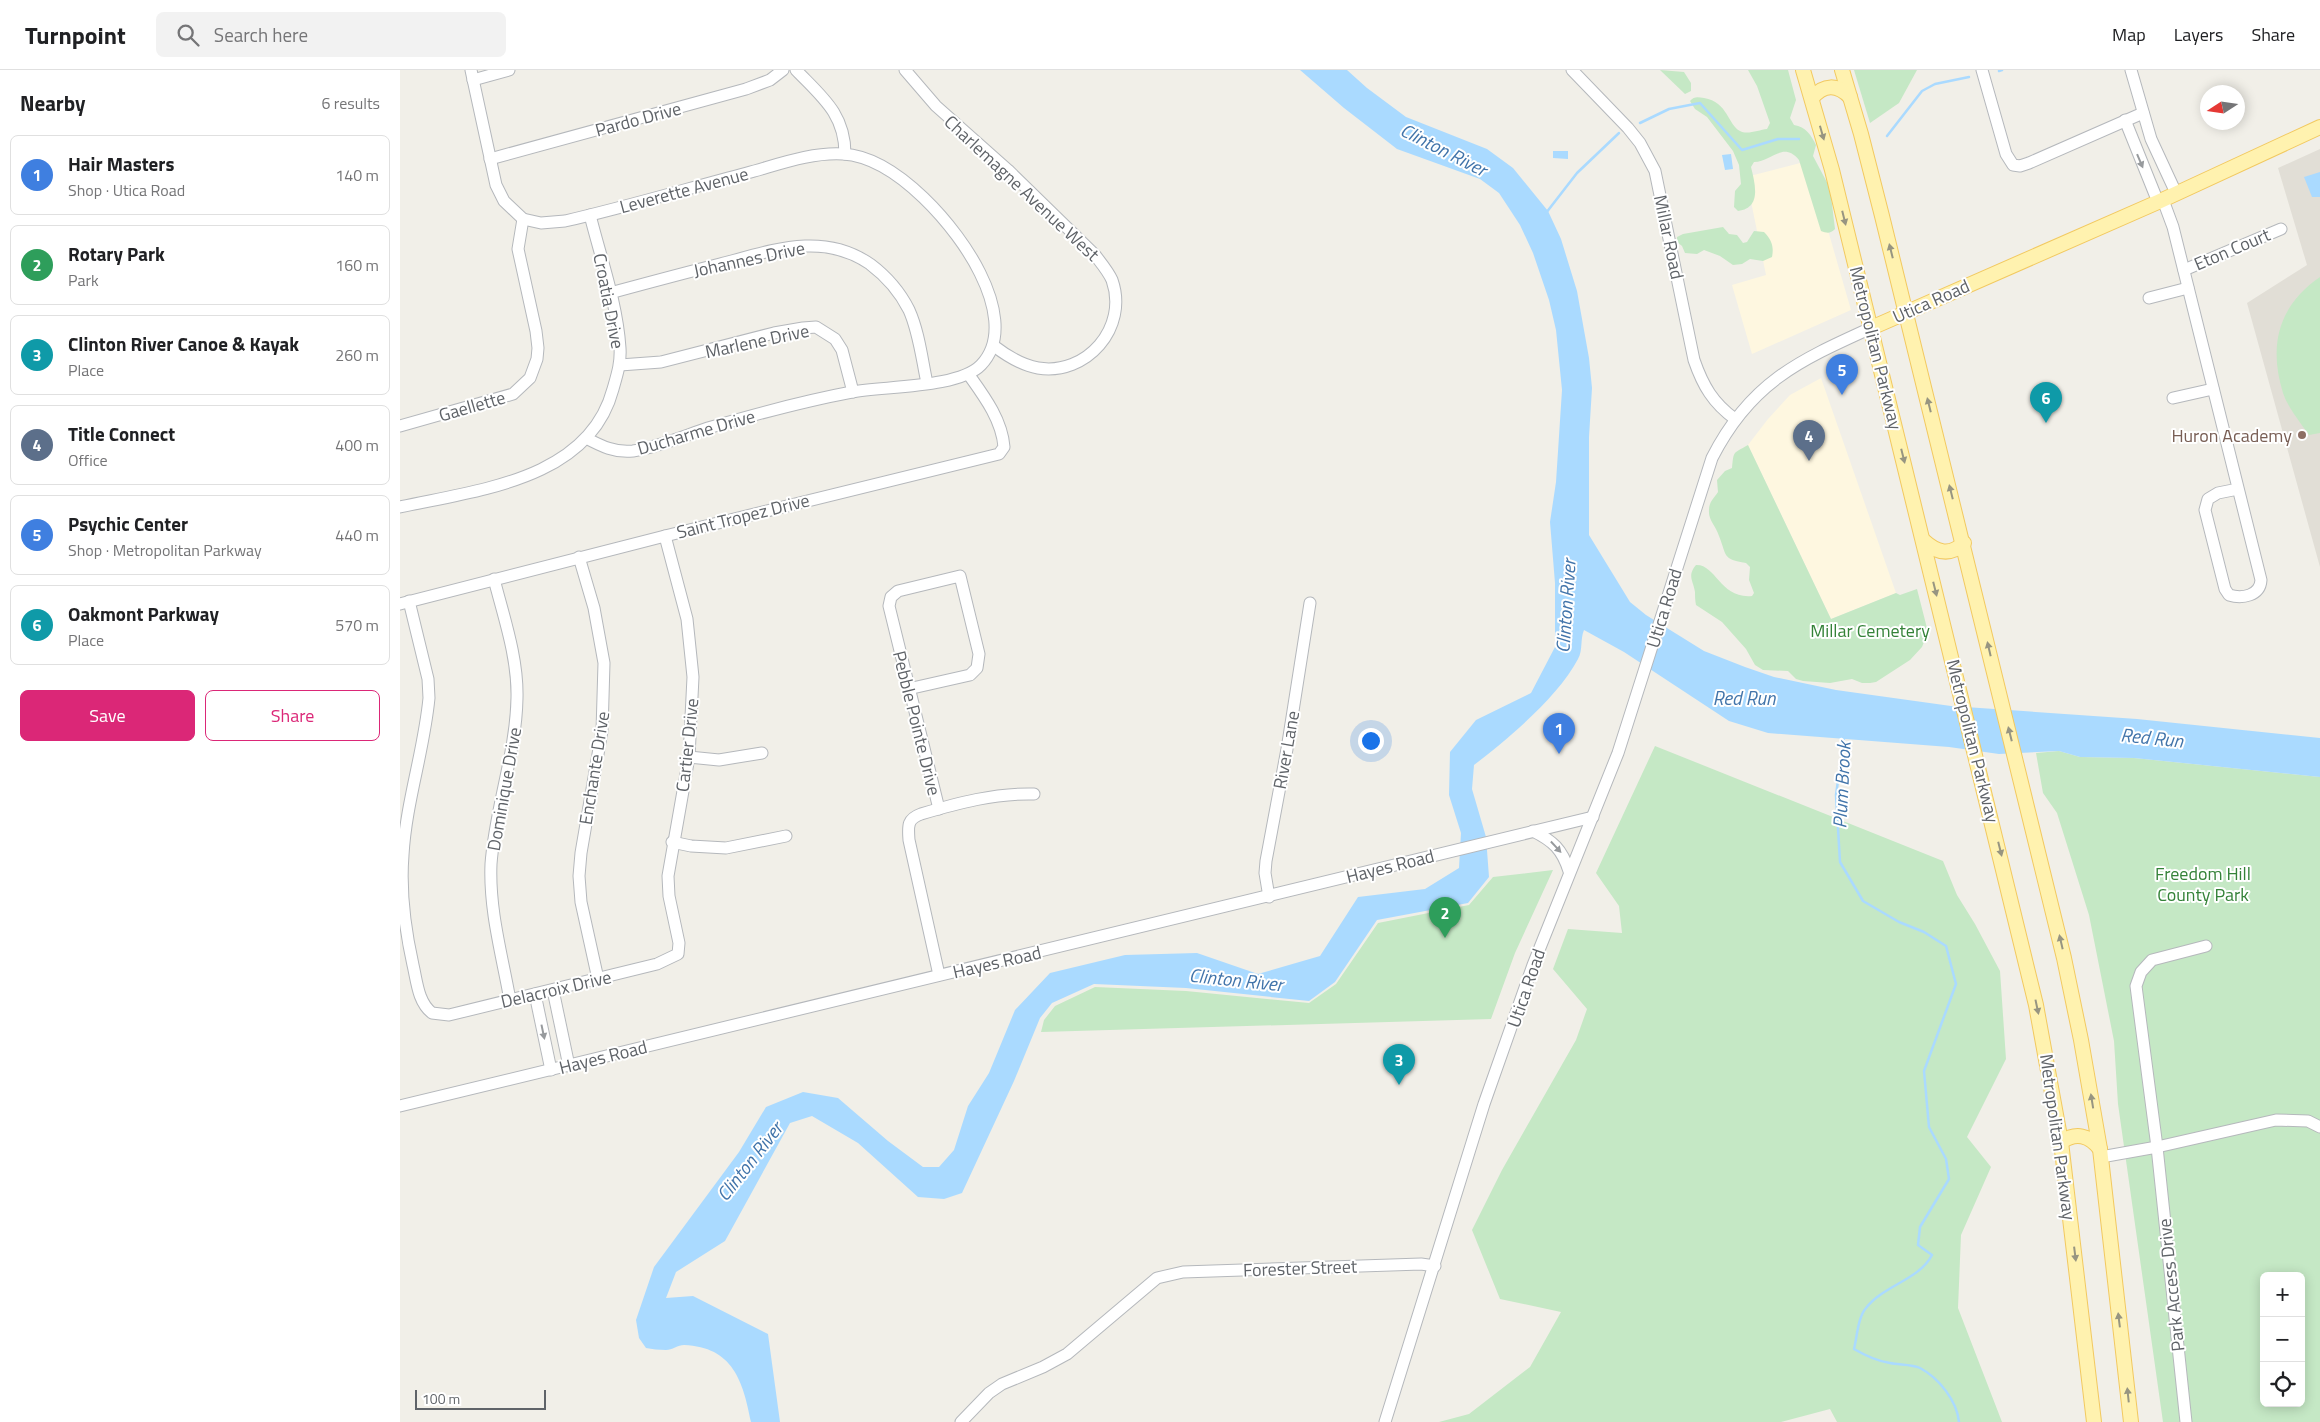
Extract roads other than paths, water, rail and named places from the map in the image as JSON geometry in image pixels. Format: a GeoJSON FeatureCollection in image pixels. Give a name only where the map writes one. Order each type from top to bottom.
{"type":"FeatureCollection","features":[{"type":"Feature","properties":{"kind":"main road","name":"Metropolitan Parkway"},"geometry":{"type":"LineString","coordinates":[[1803,70],[1830,161],[2036,1005],[2061,1142],[2094,1422]]}},
{"type":"Feature","properties":{"kind":"main road","name":"Metropolitan Parkway"},"geometry":{"type":"LineString","coordinates":[[1842,70],[1906,312],[1964,543],[2066,968],[2088,1074],[2100,1153],[2131,1422]]}},
{"type":"Feature","properties":{"kind":"main road"},"geometry":{"type":"LineString","coordinates":[[1812,98],[1820,90],[1832,87],[1843,90],[1850,97]]}},
{"type":"Feature","properties":{"kind":"main road","name":"Utica Road"},"geometry":{"type":"LineString","coordinates":[[1871,328],[2160,201],[2320,126]]}},
{"type":"Feature","properties":{"kind":"main road"},"geometry":{"type":"LineString","coordinates":[[1924,541],[1935,550],[1945,552],[1953,551],[1964,543]]}},
{"type":"Feature","properties":{"kind":"main road"},"geometry":{"type":"LineString","coordinates":[[2061,1142],[2072,1137],[2082,1136],[2094,1141],[2100,1153]]}},
{"type":"Feature","properties":{"kind":"street"},"geometry":{"type":"LineString","coordinates":[[509,70],[472,75],[490,159],[500,194],[511,209],[523,219]]}},
{"type":"Feature","properties":{"kind":"street","name":"Pardo Drive"},"geometry":{"type":"LineString","coordinates":[[490,159],[746,89],[770,80],[783,70]]}},
{"type":"Feature","properties":{"kind":"street"},"geometry":{"type":"LineString","coordinates":[[796,70],[837,115],[844,135],[845,154]]}},
{"type":"Feature","properties":{"kind":"street","name":"Charlemagne Avenue West"},"geometry":{"type":"LineString","coordinates":[[905,70],[936,106],[1008,170],[1095,255],[1104,266],[1112,281],[1115,299],[1114,316],[1110,328],[1099,347],[1079,363],[1056,368],[1038,368],[1022,364],[994,346]]}},
{"type":"Feature","properties":{"kind":"street","name":"Millar Road"},"geometry":{"type":"LineString","coordinates":[[1572,70],[1628,128],[1648,156],[1655,171],[1660,191],[1694,360],[1700,380],[1712,400],[1735,419]]}},
{"type":"Feature","properties":{"kind":"street"},"geometry":{"type":"LineString","coordinates":[[1982,70],[2006,154],[2013,165],[2020,166],[2029,163],[2143,113]]}},
{"type":"Feature","properties":{"kind":"street"},"geometry":{"type":"LineString","coordinates":[[2131,70],[2151,139],[2176,193]]}},
{"type":"Feature","properties":{"kind":"street"},"geometry":{"type":"LineString","coordinates":[[2125,120],[2173,227],[2261,580],[2260,587],[2256,592],[2240,597],[2229,595],[2225,589],[2205,510],[2208,499],[2213,495],[2238,489]]}},
{"type":"Feature","properties":{"kind":"street","name":"Leverette Avenue"},"geometry":{"type":"LineString","coordinates":[[523,219],[552,223],[590,215],[811,157],[845,154],[869,160],[893,172],[921,197],[948,226],[974,261],[987,289],[995,326],[994,346]]}},
{"type":"Feature","properties":{"kind":"street","name":"Croatia Drive"},"geometry":{"type":"LineString","coordinates":[[586,438],[608,406],[620,365],[620,348],[610,292],[590,215]]}},
{"type":"Feature","properties":{"kind":"street","name":"Gaellette"},"geometry":{"type":"LineString","coordinates":[[400,426],[513,394],[526,384],[534,370],[538,348],[518,248],[523,219]]}},
{"type":"Feature","properties":{"kind":"street","name":"Eton Court"},"geometry":{"type":"LineString","coordinates":[[2184,270],[2281,230]]}},
{"type":"Feature","properties":{"kind":"street","name":"Johannes Drive"},"geometry":{"type":"LineString","coordinates":[[610,292],[785,248],[818,245],[837,248],[857,256],[876,269],[898,292],[913,324],[927,383]]}},
{"type":"Feature","properties":{"kind":"street"},"geometry":{"type":"LineString","coordinates":[[2148,298],[2188,288]]}},
{"type":"Feature","properties":{"kind":"street","name":"Marlene Drive"},"geometry":{"type":"LineString","coordinates":[[620,365],[661,362],[774,333],[803,328],[816,328],[827,333],[842,350],[853,392]]}},
{"type":"Feature","properties":{"kind":"street","name":"Utica Road"},"geometry":{"type":"LineString","coordinates":[[1386,1422],[1484,1104],[1569,871],[1615,760],[1712,458],[1735,419],[1757,394],[1790,368],[1815,353],[1871,328]]}},
{"type":"Feature","properties":{"kind":"street"},"geometry":{"type":"LineString","coordinates":[[969,375],[983,363],[994,346]]}},
{"type":"Feature","properties":{"kind":"street","name":"Ducharme Drive"},"geometry":{"type":"LineString","coordinates":[[586,438],[615,450],[638,450],[763,412],[853,392],[927,383],[969,375]]}},
{"type":"Feature","properties":{"kind":"street","name":"Saint Tropez Drive"},"geometry":{"type":"LineString","coordinates":[[405,602],[579,557],[999,454],[1004,447],[1000,428],[988,401],[969,375]]}},
{"type":"Feature","properties":{"kind":"street"},"geometry":{"type":"LineString","coordinates":[[2173,398],[2213,389]]}},
{"type":"Feature","properties":{"kind":"street"},"geometry":{"type":"LineString","coordinates":[[400,507],[483,488],[539,471],[567,455],[586,438]]}},
{"type":"Feature","properties":{"kind":"street","name":"Cartier Drive"},"geometry":{"type":"LineString","coordinates":[[665,536],[687,619],[691,654],[692,714],[689,757],[672,842],[668,886],[679,942],[678,954]]}},
{"type":"Feature","properties":{"kind":"street","name":"Enchante Drive"},"geometry":{"type":"LineString","coordinates":[[579,557],[594,608],[604,663],[602,730],[581,853],[579,876],[581,902],[598,979]]}},
{"type":"Feature","properties":{"kind":"street","name":"Pebble Pointe Drive"},"geometry":{"type":"LineString","coordinates":[[908,689],[970,675],[977,668],[979,654],[960,576],[903,590],[891,597],[889,610],[908,689],[939,809],[913,818],[908,827],[939,975]]}},
{"type":"Feature","properties":{"kind":"street","name":"Dominique Drive"},"geometry":{"type":"LineString","coordinates":[[494,579],[511,641],[517,683],[515,724],[491,864],[494,912],[510,1000]]}},
{"type":"Feature","properties":{"kind":"street"},"geometry":{"type":"LineString","coordinates":[[405,602],[428,679],[429,698],[402,855],[405,950]]}},
{"type":"Feature","properties":{"kind":"street","name":"River Lane"},"geometry":{"type":"LineString","coordinates":[[1269,897],[1265,873],[1266,862],[1288,749],[1310,603]]}},
{"type":"Feature","properties":{"kind":"street"},"geometry":{"type":"LineString","coordinates":[[689,757],[719,760],[762,753]]}},
{"type":"Feature","properties":{"kind":"street"},"geometry":{"type":"LineString","coordinates":[[939,809],[993,796],[1034,794]]}},
{"type":"Feature","properties":{"kind":"street","name":"Hayes Road"},"geometry":{"type":"LineString","coordinates":[[400,1106],[1593,817]]}},
{"type":"Feature","properties":{"kind":"street"},"geometry":{"type":"LineString","coordinates":[[1533,831],[1556,844],[1565,858],[1569,871]]}},
{"type":"Feature","properties":{"kind":"street"},"geometry":{"type":"LineString","coordinates":[[672,842],[691,846],[726,848],[786,836]]}},
{"type":"Feature","properties":{"kind":"street","name":"Park Access Drive"},"geometry":{"type":"LineString","coordinates":[[2186,1422],[2156,1147],[2136,986],[2141,972],[2152,960],[2206,946]]}},
{"type":"Feature","properties":{"kind":"street","name":"Delacroix Drive"},"geometry":{"type":"LineString","coordinates":[[405,950],[422,1002],[432,1013],[449,1015],[657,964],[678,954]]}},
{"type":"Feature","properties":{"kind":"street"},"geometry":{"type":"LineString","coordinates":[[553,990],[569,1066]]}},
{"type":"Feature","properties":{"kind":"street"},"geometry":{"type":"LineString","coordinates":[[535,994],[551,1070]]}},
{"type":"Feature","properties":{"kind":"street"},"geometry":{"type":"LineString","coordinates":[[2100,1153],[2156,1147],[2276,1120],[2308,1121],[2320,1127]]}},
{"type":"Feature","properties":{"kind":"street","name":"Forester Street"},"geometry":{"type":"LineString","coordinates":[[961,1422],[988,1393],[1002,1384],[1043,1367],[1067,1354],[1157,1278],[1166,1274],[1192,1271],[1421,1264],[1434,1266]]}},
{"type":"Feature","properties":{"kind":"water"},"geometry":{"type":"Polygon","coordinates":[[[1300,70],[1347,70],[1367,88],[1406,117],[1487,149],[1513,168],[1548,211],[1561,239],[1577,291],[1589,358],[1592,388],[1589,437],[1589,535],[1630,602],[1646,615],[1704,651],[1774,677],[1836,690],[1951,706],[2137,719],[2320,738],[2320,777],[2134,758],[2080,757],[2059,751],[1999,754],[1949,747],[1768,733],[1729,721],[1624,652],[1584,630],[1580,656],[1558,688],[1517,730],[1474,765],[1472,789],[1486,837],[1489,877],[1468,903],[1377,920],[1335,982],[1309,1001],[1186,988],[1094,984],[1052,1003],[1040,1018],[1014,1081],[962,1193],[944,1199],[918,1197],[858,1143],[812,1116],[790,1123],[725,1241],[676,1272],[666,1298],[693,1296],[768,1334],[780,1422],[751,1422],[739,1380],[725,1359],[701,1347],[684,1345],[666,1350],[646,1348],[639,1338],[636,1320],[654,1267],[739,1152],[766,1107],[803,1092],[838,1098],[888,1141],[923,1167],[939,1167],[954,1150],[968,1106],[989,1073],[1015,1010],[1050,973],[1125,955],[1197,953],[1258,974],[1320,956],[1358,897],[1425,889],[1459,868],[1461,833],[1449,795],[1450,752],[1476,720],[1531,693],[1555,647],[1555,583],[1550,522],[1556,482],[1562,390],[1556,330],[1549,300],[1533,253],[1520,225],[1499,193],[1480,179],[1397,149],[1344,108],[1300,70]]]}},
{"type":"Feature","properties":{"kind":"water"},"geometry":{"type":"Polygon","coordinates":[[[1553,151],[1568,151],[1568,159],[1553,158],[1553,151]]]}},
{"type":"Feature","properties":{"kind":"water"},"geometry":{"type":"Polygon","coordinates":[[[1731,154],[1733,169],[1725,170],[1722,155],[1731,154]]]}},
{"type":"Feature","properties":{"kind":"water"},"geometry":{"type":"Polygon","coordinates":[[[2320,172],[2320,197],[2312,197],[2304,177],[2320,172]]]}},
{"type":"Feature","properties":{"kind":"waterway"},"geometry":{"type":"LineString","coordinates":[[1887,136],[1922,91],[1935,84],[1969,77]]}},
{"type":"Feature","properties":{"kind":"waterway"},"geometry":{"type":"LineString","coordinates":[[1640,123],[1669,109],[1700,103],[1742,150],[1778,139],[1799,139]]}},
{"type":"Feature","properties":{"kind":"waterway"},"geometry":{"type":"LineString","coordinates":[[1546,213],[1577,173],[1619,133]]}},
{"type":"Feature","properties":{"kind":"waterway","name":"Plum Brook"},"geometry":{"type":"LineString","coordinates":[[1844,738],[1836,795],[1840,862],[1863,901],[1899,922],[1924,932],[1946,946],[1956,984],[1924,1071],[1929,1127],[1946,1159],[1949,1179],[1920,1227],[1918,1245],[1932,1255],[1919,1271],[1873,1300],[1866,1308],[1859,1322],[1854,1349],[1876,1360],[1913,1366],[1927,1372],[1951,1398],[1958,1414],[1959,1422]]}},
{"type":"Feature","properties":{"kind":"place","name":"Psychic Center"},"geometry":{"type":"Point","coordinates":[1842,395]}},
{"type":"Feature","properties":{"kind":"place","name":"Oakmont Parkway"},"geometry":{"type":"Point","coordinates":[2046,423]}},
{"type":"Feature","properties":{"kind":"place","name":"Huron Academy"},"geometry":{"type":"Point","coordinates":[2302,435]}},
{"type":"Feature","properties":{"kind":"place","name":"Title Connect"},"geometry":{"type":"Point","coordinates":[1809,461]}},
{"type":"Feature","properties":{"kind":"place","name":"Hair Masters"},"geometry":{"type":"Point","coordinates":[1559,754]}},
{"type":"Feature","properties":{"kind":"place","name":"Rotary Park"},"geometry":{"type":"Point","coordinates":[1445,938]}},
{"type":"Feature","properties":{"kind":"place","name":"Clinton River Canoe & Kayak"},"geometry":{"type":"Point","coordinates":[1399,1085]}},
{"type":"Feature","properties":{"kind":"water label","name":"Clinton River"},"geometry":{"type":"Point","coordinates":[1444,149]}},
{"type":"Feature","properties":{"kind":"water label","name":"Clinton River"},"geometry":{"type":"Point","coordinates":[1565,606]}},
{"type":"Feature","properties":{"kind":"water label","name":"Red Run"},"geometry":{"type":"Point","coordinates":[1744,697]}},
{"type":"Feature","properties":{"kind":"water label","name":"Red Run"},"geometry":{"type":"Point","coordinates":[2152,737]}},
{"type":"Feature","properties":{"kind":"water label","name":"Clinton River"},"geometry":{"type":"Point","coordinates":[1236,979]}},
{"type":"Feature","properties":{"kind":"water label","name":"Clinton River"},"geometry":{"type":"Point","coordinates":[749,1161]}},
{"type":"Feature","properties":{"kind":"park label","name":"Millar Cemetery"},"geometry":{"type":"Point","coordinates":[1870,630]}},
{"type":"Feature","properties":{"kind":"park label","name":"Freedom Hill County Park"},"geometry":{"type":"Point","coordinates":[2203,883]}}]}
